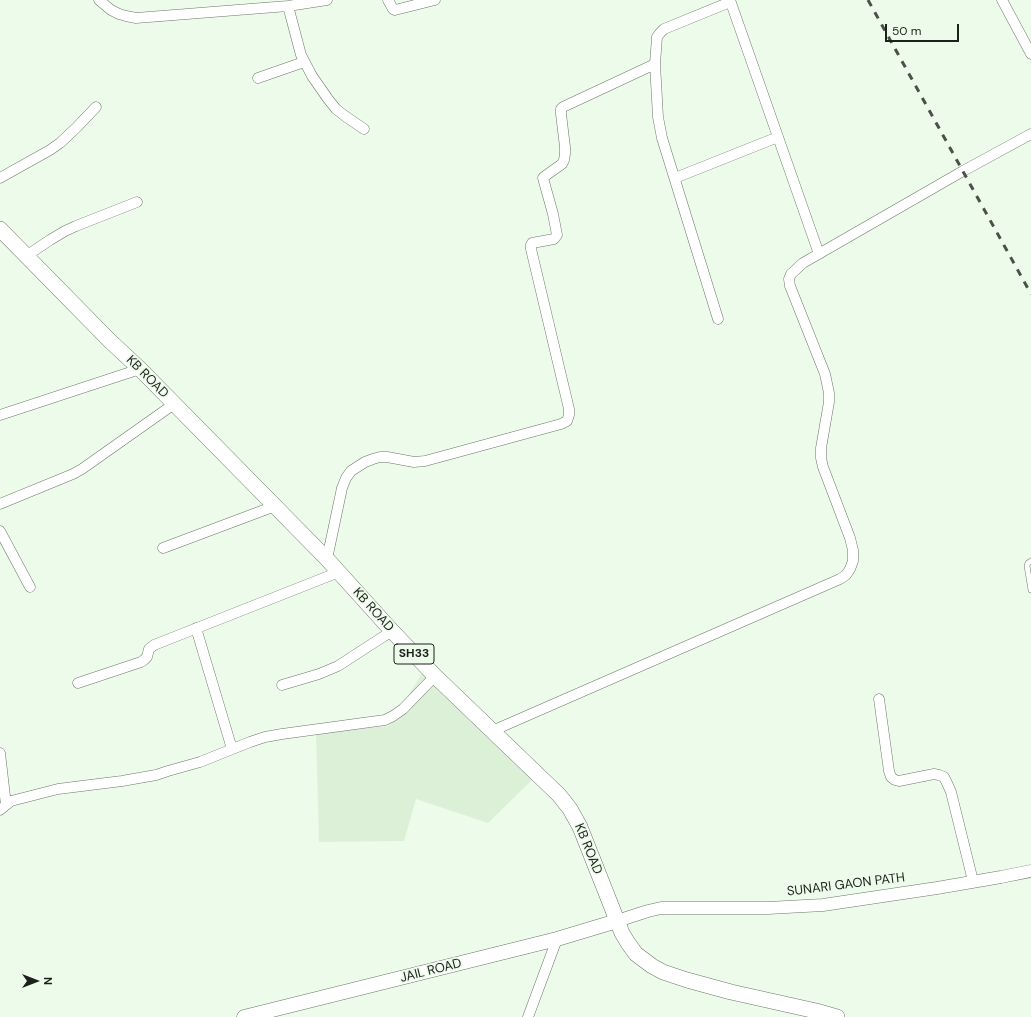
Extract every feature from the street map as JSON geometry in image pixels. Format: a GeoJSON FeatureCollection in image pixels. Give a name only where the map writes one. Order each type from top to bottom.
{"type":"FeatureCollection","features":[{"type":"Feature","properties":{"kind":"main road","name":"KB ROAD"},"geometry":{"type":"LineString","coordinates":[[0,230],[275,506],[339,572],[435,676],[549,785],[570,809],[580,827],[617,922],[628,943],[636,954],[663,972],[687,980],[837,1017]]}},
{"type":"Feature","properties":{"kind":"main road","name":"JAIL ROAD"},"geometry":{"type":"LineString","coordinates":[[244,1017],[557,939],[617,922]]}},
{"type":"Feature","properties":{"kind":"street"},"geometry":{"type":"LineString","coordinates":[[99,0],[111,10],[119,14],[136,18],[288,6],[327,0]]}},
{"type":"Feature","properties":{"kind":"street"},"geometry":{"type":"LineString","coordinates":[[388,0],[392,9],[395,10],[435,0]]}},
{"type":"Feature","properties":{"kind":"street"},"geometry":{"type":"LineString","coordinates":[[1002,0],[1031,54]]}},
{"type":"Feature","properties":{"kind":"street"},"geometry":{"type":"LineString","coordinates":[[718,319],[665,148],[658,117],[655,64],[656,44],[660,33],[664,29],[730,1],[819,254]]}},
{"type":"Feature","properties":{"kind":"street"},"geometry":{"type":"LineString","coordinates":[[288,6],[297,44],[304,62],[319,87],[336,109],[364,129]]}},
{"type":"Feature","properties":{"kind":"street"},"geometry":{"type":"LineString","coordinates":[[258,78],[304,62]]}},
{"type":"Feature","properties":{"kind":"street"},"geometry":{"type":"LineString","coordinates":[[327,560],[342,488],[351,471],[365,462],[380,457],[414,462],[425,461],[561,424],[567,421],[569,408],[531,249],[532,243],[554,239],[557,235],[554,214],[544,178],[562,164],[564,160],[565,147],[561,114],[563,107],[655,64]]}},
{"type":"Feature","properties":{"kind":"street"},"geometry":{"type":"LineString","coordinates":[[0,178],[60,143],[96,107]]}},
{"type":"Feature","properties":{"kind":"street"},"geometry":{"type":"LineString","coordinates":[[492,731],[840,579],[846,575],[853,561],[853,550],[821,458],[821,448],[829,402],[829,393],[825,374],[790,286],[789,279],[791,274],[802,263],[1031,134]]}},
{"type":"Feature","properties":{"kind":"street"},"geometry":{"type":"LineString","coordinates":[[675,178],[778,137]]}},
{"type":"Feature","properties":{"kind":"street"},"geometry":{"type":"LineString","coordinates":[[26,256],[61,233],[137,202]]}},
{"type":"Feature","properties":{"kind":"street"},"geometry":{"type":"LineString","coordinates":[[0,415],[140,369]]}},
{"type":"Feature","properties":{"kind":"street"},"geometry":{"type":"LineString","coordinates":[[0,504],[82,469],[174,404]]}},
{"type":"Feature","properties":{"kind":"street"},"geometry":{"type":"LineString","coordinates":[[163,548],[275,506]]}},
{"type":"Feature","properties":{"kind":"street"},"geometry":{"type":"LineString","coordinates":[[0,531],[30,587]]}},
{"type":"Feature","properties":{"kind":"street"},"geometry":{"type":"LineString","coordinates":[[78,683],[141,662],[144,660],[151,646],[339,572]]}},
{"type":"Feature","properties":{"kind":"street"},"geometry":{"type":"LineString","coordinates":[[196,628],[232,749]]}},
{"type":"Feature","properties":{"kind":"street"},"geometry":{"type":"LineString","coordinates":[[282,685],[319,674],[338,666],[392,631]]}},
{"type":"Feature","properties":{"kind":"street"},"geometry":{"type":"LineString","coordinates":[[0,753],[3,807],[17,800],[58,789],[156,775],[193,764],[250,742],[274,735],[385,720],[403,710],[435,676]]}},
{"type":"Feature","properties":{"kind":"street"},"geometry":{"type":"LineString","coordinates":[[879,699],[891,777],[894,780],[899,781],[934,774],[944,777],[951,792],[973,882]]}},
{"type":"Feature","properties":{"kind":"street","name":"SUNARI GAON PATH"},"geometry":{"type":"LineString","coordinates":[[617,922],[661,908],[823,905],[973,882],[1031,870]]}},
{"type":"Feature","properties":{"kind":"street"},"geometry":{"type":"LineString","coordinates":[[528,1017],[557,939]]}},
{"type":"Feature","properties":{"kind":"lane"},"geometry":{"type":"LineString","coordinates":[[1031,561],[1029,561],[1027,566],[1031,590]]}},
{"type":"Feature","properties":{"kind":"shaded area"},"geometry":{"type":"Polygon","coordinates":[[[423,672],[532,780],[488,823],[416,799],[404,841],[319,842],[316,732],[389,726],[423,672]]]}},
{"type":"Feature","properties":{"kind":"railway"},"geometry":{"type":"LineString","coordinates":[[868,0],[1031,294]]}}]}
